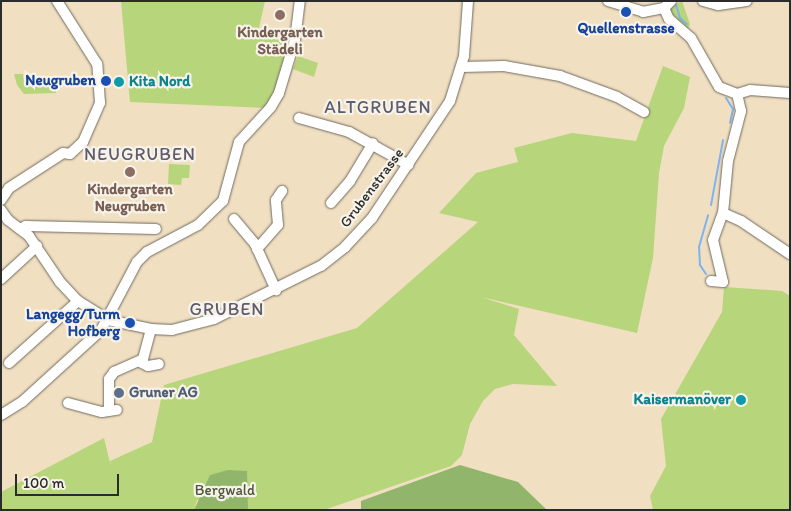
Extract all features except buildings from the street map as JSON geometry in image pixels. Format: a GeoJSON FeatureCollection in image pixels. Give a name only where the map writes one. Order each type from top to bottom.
{"type":"FeatureCollection","features":[{"type":"Feature","properties":{"kind":"street"},"geometry":{"type":"LineString","coordinates":[[1,200],[9,188],[62,153],[70,154],[83,142],[100,103],[97,64],[57,1]]}},
{"type":"Feature","properties":{"kind":"street"},"geometry":{"type":"LineString","coordinates":[[6,412],[108,320],[137,262],[155,248],[198,225],[223,201],[239,142],[271,107],[279,93],[295,40],[300,1]]}},
{"type":"Feature","properties":{"kind":"street","name":"Grubenstrasse"},"geometry":{"type":"LineString","coordinates":[[108,320],[151,329],[172,330],[207,322],[314,270],[345,247],[372,218],[444,112],[462,66],[468,1]]}},
{"type":"Feature","properties":{"kind":"street"},"geometry":{"type":"LineString","coordinates":[[608,1],[637,11],[668,5],[669,19],[691,38],[714,82],[723,89],[737,94],[750,90],[790,93]]}},
{"type":"Feature","properties":{"kind":"street"},"geometry":{"type":"LineString","coordinates":[[703,1],[718,4],[747,1]]}},
{"type":"Feature","properties":{"kind":"street"},"geometry":{"type":"LineString","coordinates":[[462,66],[504,66],[556,75],[608,94],[644,112]]}},
{"type":"Feature","properties":{"kind":"street"},"geometry":{"type":"LineString","coordinates":[[711,281],[723,282],[713,246],[722,213],[728,161],[741,111],[737,94]]}},
{"type":"Feature","properties":{"kind":"street"},"geometry":{"type":"LineString","coordinates":[[299,118],[329,124],[373,143],[409,166]]}},
{"type":"Feature","properties":{"kind":"street"},"geometry":{"type":"LineString","coordinates":[[331,204],[350,181],[373,143]]}},
{"type":"Feature","properties":{"kind":"street"},"geometry":{"type":"LineString","coordinates":[[257,249],[278,225],[276,200],[282,191]]}},
{"type":"Feature","properties":{"kind":"street"},"geometry":{"type":"LineString","coordinates":[[1,210],[8,220],[37,246],[54,275],[78,300],[108,320]]}},
{"type":"Feature","properties":{"kind":"street"},"geometry":{"type":"LineString","coordinates":[[722,213],[741,221],[790,254]]}},
{"type":"Feature","properties":{"kind":"street"},"geometry":{"type":"LineString","coordinates":[[234,219],[257,249],[276,290]]}},
{"type":"Feature","properties":{"kind":"street"},"geometry":{"type":"LineString","coordinates":[[20,229],[26,226],[156,229]]}},
{"type":"Feature","properties":{"kind":"street"},"geometry":{"type":"LineString","coordinates":[[1,279],[37,246]]}},
{"type":"Feature","properties":{"kind":"street"},"geometry":{"type":"LineString","coordinates":[[9,363],[78,300]]}},
{"type":"Feature","properties":{"kind":"street"},"geometry":{"type":"LineString","coordinates":[[68,403],[113,410],[111,375],[140,362],[147,353],[151,329]]}},
{"type":"Feature","properties":{"kind":"street"},"geometry":{"type":"LineString","coordinates":[[140,362],[148,366],[159,364]]}},
{"type":"Feature","properties":{"kind":"green space"},"geometry":{"type":"Polygon","coordinates":[[[121,1],[265,1],[259,28],[262,36],[293,41],[282,82],[266,108],[130,102],[121,1]]]}},
{"type":"Feature","properties":{"kind":"green space"},"geometry":{"type":"Polygon","coordinates":[[[682,1],[690,24],[688,29],[670,12],[671,7],[682,1]]]}},
{"type":"Feature","properties":{"kind":"green space"},"geometry":{"type":"Polygon","coordinates":[[[298,56],[318,63],[314,77],[293,69],[298,56]]]}},
{"type":"Feature","properties":{"kind":"green space"},"geometry":{"type":"Polygon","coordinates":[[[663,66],[690,77],[684,108],[664,146],[659,173],[653,258],[637,333],[481,297],[519,309],[514,335],[557,386],[513,384],[495,389],[483,401],[470,424],[462,455],[451,466],[324,510],[247,510],[197,500],[194,510],[1,510],[1,492],[104,438],[111,467],[110,461],[152,442],[164,385],[357,328],[478,222],[439,213],[476,173],[518,162],[514,148],[572,133],[636,141],[663,66]]]}},
{"type":"Feature","properties":{"kind":"green space"},"geometry":{"type":"Polygon","coordinates":[[[14,74],[23,74],[24,83],[56,87],[56,93],[24,94],[17,85],[14,74]]]}},
{"type":"Feature","properties":{"kind":"green space"},"geometry":{"type":"Polygon","coordinates":[[[169,164],[190,165],[189,178],[182,178],[181,185],[168,184],[169,164]]]}},
{"type":"Feature","properties":{"kind":"green space"},"geometry":{"type":"Polygon","coordinates":[[[724,287],[782,291],[790,296],[790,510],[653,510],[650,496],[666,466],[661,419],[722,312],[724,287]]]}},
{"type":"Feature","properties":{"kind":"green space"},"geometry":{"type":"Polygon","coordinates":[[[460,465],[518,482],[547,510],[361,510],[361,501],[460,465]]]}},
{"type":"Feature","properties":{"kind":"green space","name":"Bergwald"},"geometry":{"type":"Polygon","coordinates":[[[228,470],[247,471],[248,510],[194,510],[210,475],[228,470]]]}},
{"type":"Feature","properties":{"kind":"waterway"},"geometry":{"type":"LineString","coordinates":[[676,5],[680,18],[687,24]]}},
{"type":"Feature","properties":{"kind":"waterway"},"geometry":{"type":"LineString","coordinates":[[726,98],[733,109],[730,123]]}},
{"type":"Feature","properties":{"kind":"waterway"},"geometry":{"type":"LineString","coordinates":[[711,205],[723,140]]}},
{"type":"Feature","properties":{"kind":"waterway"},"geometry":{"type":"LineString","coordinates":[[706,274],[700,265],[699,247],[708,215]]}},
{"type":"Feature","properties":{"kind":"place","name":"Quellenstrasse"},"geometry":{"type":"Point","coordinates":[626,12]}},
{"type":"Feature","properties":{"kind":"place","name":"Kindergarten Städeli"},"geometry":{"type":"Point","coordinates":[280,15]}},
{"type":"Feature","properties":{"kind":"place","name":"Neugruben"},"geometry":{"type":"Point","coordinates":[106,81]}},
{"type":"Feature","properties":{"kind":"place","name":"Kita Nord"},"geometry":{"type":"Point","coordinates":[119,82]}},
{"type":"Feature","properties":{"kind":"place","name":"Kindergarten Neugruben"},"geometry":{"type":"Point","coordinates":[130,172]}},
{"type":"Feature","properties":{"kind":"place","name":"Langegg/Turm Hofberg"},"geometry":{"type":"Point","coordinates":[130,323]}},
{"type":"Feature","properties":{"kind":"place","name":"Gruner AG"},"geometry":{"type":"Point","coordinates":[119,393]}},
{"type":"Feature","properties":{"kind":"place","name":"Kaisermanöver"},"geometry":{"type":"Point","coordinates":[741,400]}},
{"type":"Feature","properties":{"kind":"district","name":"ALTGRUBEN"},"geometry":{"type":"Point","coordinates":[378,107]}},
{"type":"Feature","properties":{"kind":"district","name":"NEUGRUBEN"},"geometry":{"type":"Point","coordinates":[140,154]}},
{"type":"Feature","properties":{"kind":"district","name":"GRUBEN"},"geometry":{"type":"Point","coordinates":[227,309]}}]}
